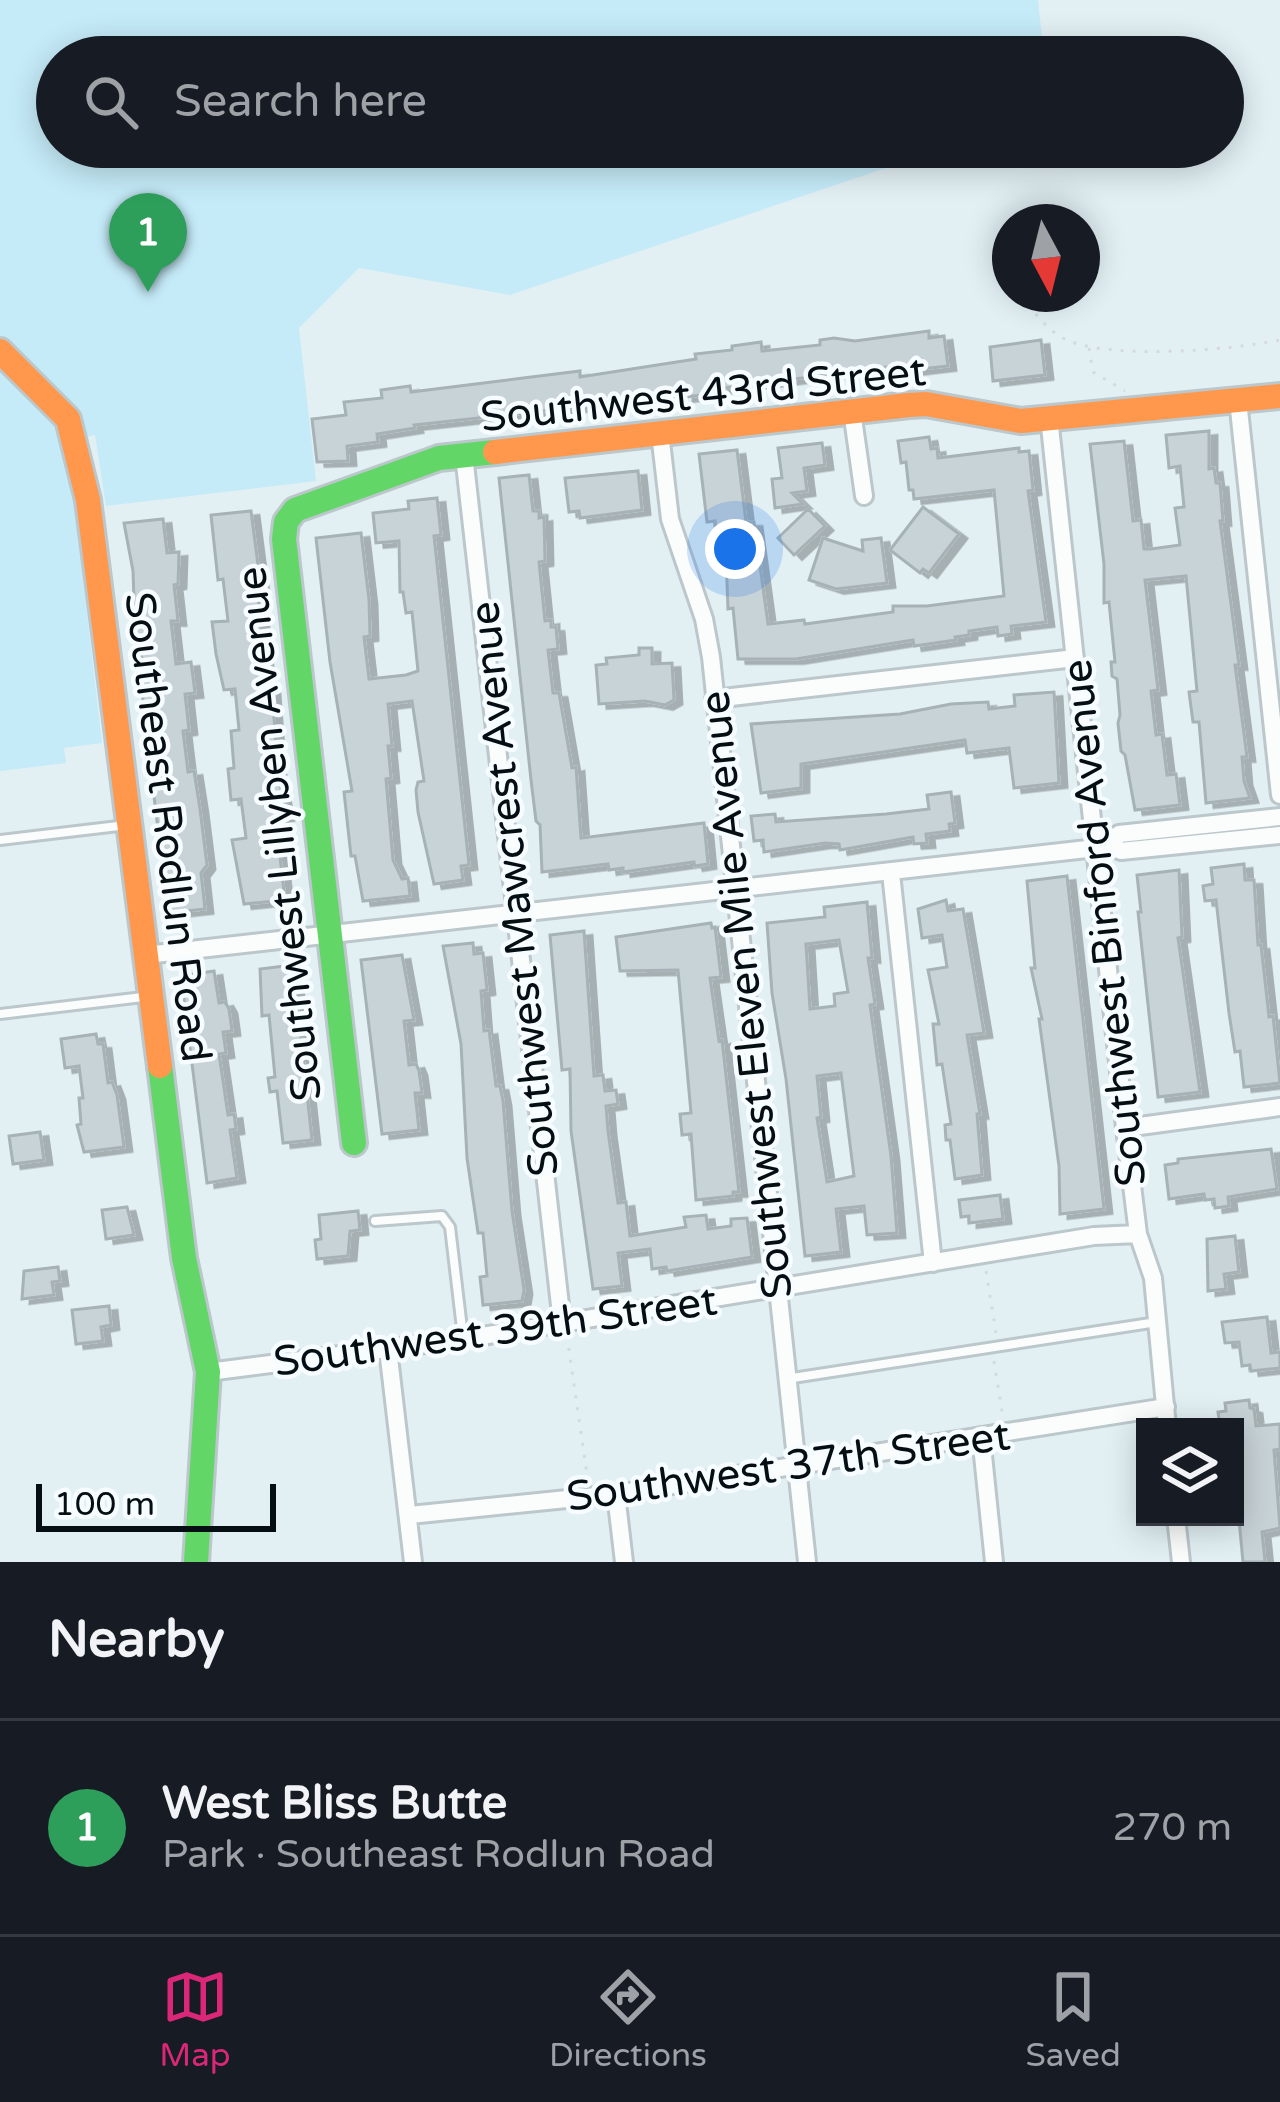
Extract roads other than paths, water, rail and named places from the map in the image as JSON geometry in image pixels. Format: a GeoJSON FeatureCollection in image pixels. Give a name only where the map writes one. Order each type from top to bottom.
{"type":"FeatureCollection","features":[{"type":"Feature","properties":{"kind":"street","name":"Southeast Rodlun Road"},"geometry":{"type":"LineString","coordinates":[[0,351],[58,406],[76,441],[88,500],[184,1258],[208,1372],[196,1562]]}},
{"type":"Feature","properties":{"kind":"street","name":"Southwest 43rd Street"},"geometry":{"type":"LineString","coordinates":[[289,517],[305,503],[404,468],[464,455],[926,404],[1021,421],[1280,396]]}},
{"type":"Feature","properties":{"kind":"street"},"geometry":{"type":"LineString","coordinates":[[1238,400],[1280,795]]}},
{"type":"Feature","properties":{"kind":"street"},"geometry":{"type":"LineString","coordinates":[[852,411],[864,496]]}},
{"type":"Feature","properties":{"kind":"street","name":"Southwest Binford Avenue"},"geometry":{"type":"LineString","coordinates":[[1049,417],[1075,658],[1103,847],[1125,1128],[1138,1234],[1153,1278],[1167,1418]]}},
{"type":"Feature","properties":{"kind":"street","name":"Southwest Eleven Mile Avenue"},"geometry":{"type":"LineString","coordinates":[[660,433],[670,519],[704,619],[807,1562]]}},
{"type":"Feature","properties":{"kind":"street","name":"Southwest Mawcrest Avenue"},"geometry":{"type":"LineString","coordinates":[[464,455],[562,1323]]}},
{"type":"Feature","properties":{"kind":"street","name":"Southwest Lillyben Avenue"},"geometry":{"type":"LineString","coordinates":[[289,517],[284,538],[355,1143]]}},
{"type":"Feature","properties":{"kind":"street"},"geometry":{"type":"LineString","coordinates":[[714,699],[1075,658]]}},
{"type":"Feature","properties":{"kind":"street"},"geometry":{"type":"LineString","coordinates":[[1103,847],[1119,835],[1280,817]]}},
{"type":"Feature","properties":{"kind":"street"},"geometry":{"type":"LineString","coordinates":[[146,955],[1103,847],[1121,851],[1280,835]]}},
{"type":"Feature","properties":{"kind":"street"},"geometry":{"type":"LineString","coordinates":[[891,872],[933,1263]]}},
{"type":"Feature","properties":{"kind":"street"},"geometry":{"type":"LineString","coordinates":[[1125,1128],[1280,1107]]}},
{"type":"Feature","properties":{"kind":"street","name":"Southwest 39th Street"},"geometry":{"type":"LineString","coordinates":[[208,1372],[464,1339],[1094,1236],[1138,1234]]}},
{"type":"Feature","properties":{"kind":"street"},"geometry":{"type":"LineString","coordinates":[[388,1348],[413,1562]]}},
{"type":"Feature","properties":{"kind":"street","name":"Southwest 37th Street"},"geometry":{"type":"LineString","coordinates":[[410,1515],[616,1494],[1166,1407]]}},
{"type":"Feature","properties":{"kind":"street"},"geometry":{"type":"LineString","coordinates":[[981,1436],[994,1562]]}},
{"type":"Feature","properties":{"kind":"street"},"geometry":{"type":"LineString","coordinates":[[616,1494],[624,1562]]}},
{"type":"Feature","properties":{"kind":"street"},"geometry":{"type":"LineString","coordinates":[[1177,1526],[1181,1562]]}},
{"type":"Feature","properties":{"kind":"lane"},"geometry":{"type":"LineString","coordinates":[[0,840],[128,825]]}},
{"type":"Feature","properties":{"kind":"lane"},"geometry":{"type":"LineString","coordinates":[[0,1014],[151,996]]}},
{"type":"Feature","properties":{"kind":"lane"},"geometry":{"type":"LineString","coordinates":[[375,1221],[442,1216],[450,1227],[464,1339]]}},
{"type":"Feature","properties":{"kind":"lane"},"geometry":{"type":"LineString","coordinates":[[785,1379],[1158,1322]]}},
{"type":"Feature","properties":{"kind":"place","name":"West Bliss Butte"},"geometry":{"type":"Point","coordinates":[148,292]}}]}
